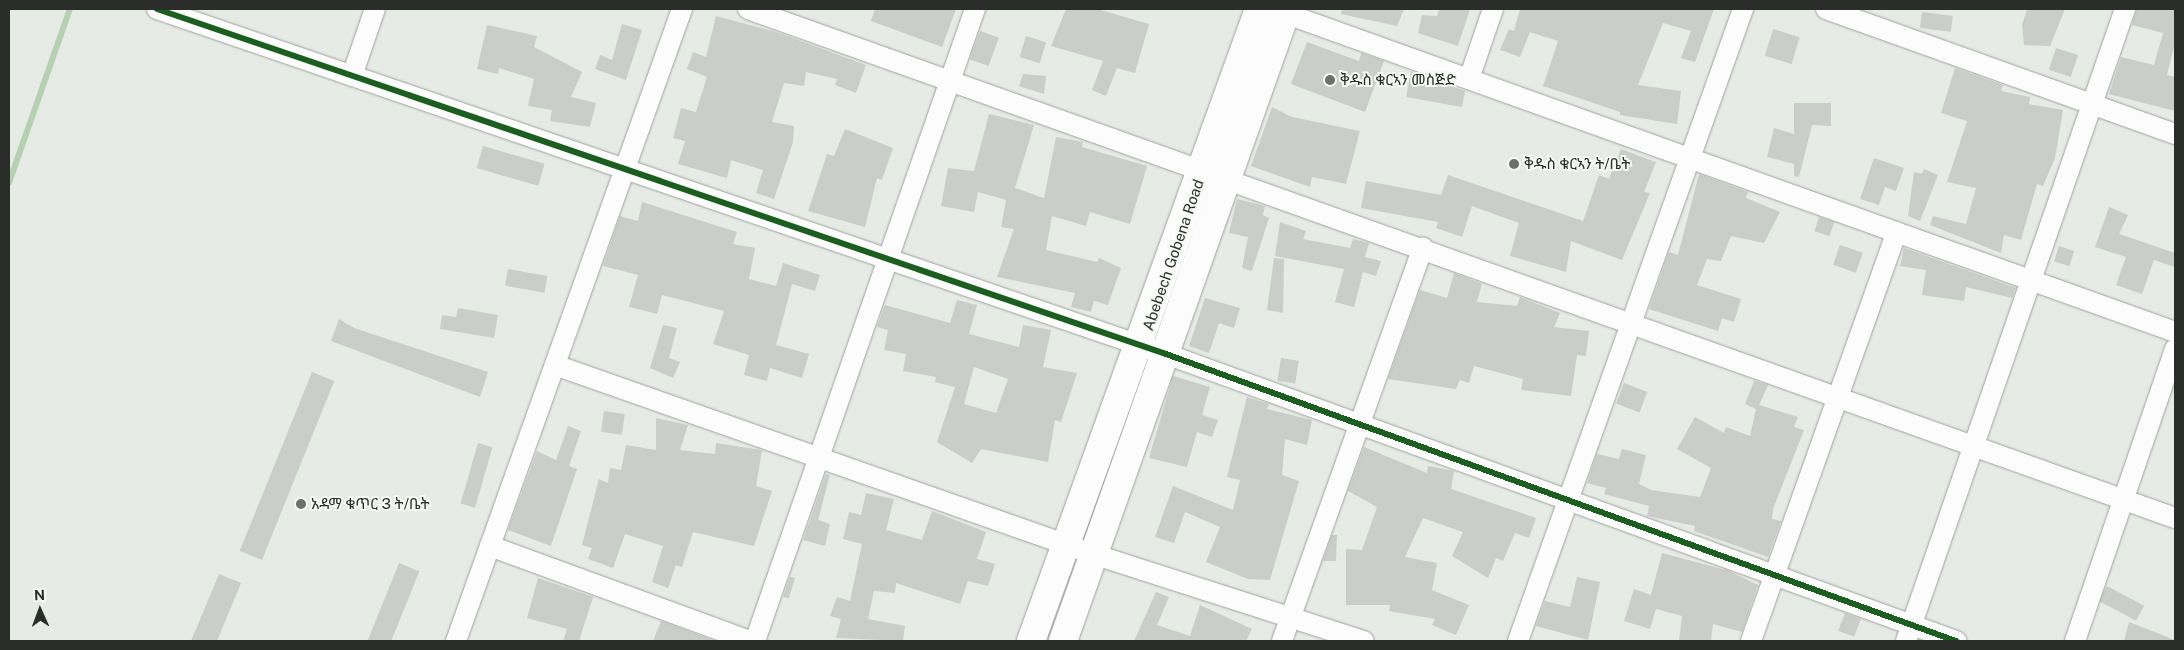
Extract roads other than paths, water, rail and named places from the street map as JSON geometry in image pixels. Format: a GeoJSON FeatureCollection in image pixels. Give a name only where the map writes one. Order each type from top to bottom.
{"type":"FeatureCollection","features":[{"type":"Feature","properties":{"kind":"street"},"geometry":{"type":"LineString","coordinates":[[157,9],[1141,345],[1775,576],[1909,633],[1956,641]]}},
{"type":"Feature","properties":{"kind":"street"},"geometry":{"type":"LineString","coordinates":[[352,76],[375,9]]}},
{"type":"Feature","properties":{"kind":"street"},"geometry":{"type":"LineString","coordinates":[[456,641],[682,9]]}},
{"type":"Feature","properties":{"kind":"street"},"geometry":{"type":"LineString","coordinates":[[748,9],[1203,168],[2175,518]]}},
{"type":"Feature","properties":{"kind":"street"},"geometry":{"type":"LineString","coordinates":[[755,641],[975,9]]}},
{"type":"Feature","properties":{"kind":"street","name":"Abebech Gobena Road"},"geometry":{"type":"LineString","coordinates":[[1031,641],[1068,546],[1141,345],[1259,9]]}},
{"type":"Feature","properties":{"kind":"street"},"geometry":{"type":"LineString","coordinates":[[1469,79],[1493,9]]}},
{"type":"Feature","properties":{"kind":"street"},"geometry":{"type":"LineString","coordinates":[[1518,641],[1743,9]]}},
{"type":"Feature","properties":{"kind":"street"},"geometry":{"type":"LineString","coordinates":[[1826,9],[2175,134]]}},
{"type":"Feature","properties":{"kind":"street"},"geometry":{"type":"LineString","coordinates":[[1909,633],[2124,9]]}},
{"type":"Feature","properties":{"kind":"street"},"geometry":{"type":"LineString","coordinates":[[1282,10],[2175,332]]}},
{"type":"Feature","properties":{"kind":"street","name":"Abebech Gobena Road"},"geometry":{"type":"LineString","coordinates":[[1063,641],[1096,555],[1228,177],[1282,10]]}},
{"type":"Feature","properties":{"kind":"street"},"geometry":{"type":"LineString","coordinates":[[1751,641],[1840,397],[1897,232]]}},
{"type":"Feature","properties":{"kind":"street"},"geometry":{"type":"LineString","coordinates":[[1282,641],[1424,247]]}},
{"type":"Feature","properties":{"kind":"street"},"geometry":{"type":"LineString","coordinates":[[2075,641],[2175,349]]}},
{"type":"Feature","properties":{"kind":"street"},"geometry":{"type":"LineString","coordinates":[[555,364],[1068,546],[1291,615],[1364,641]]}},
{"type":"Feature","properties":{"kind":"street"},"geometry":{"type":"LineString","coordinates":[[490,546],[749,641]]}},
{"type":"Feature","properties":{"kind":"waterway"},"geometry":{"type":"LineString","coordinates":[[9,183],[70,9]]}},
{"type":"Feature","properties":{"kind":"place","name":"ቅዱስ ቁርኣን መስጅድ"},"geometry":{"type":"Point","coordinates":[1330,80]}},
{"type":"Feature","properties":{"kind":"place","name":"ቅዱስ ቁርኣን ት/ቤት"},"geometry":{"type":"Point","coordinates":[1514,164]}},
{"type":"Feature","properties":{"kind":"place","name":"አዳማ ቁጥር 3 ት/ቤት"},"geometry":{"type":"Point","coordinates":[301,504]}}]}
